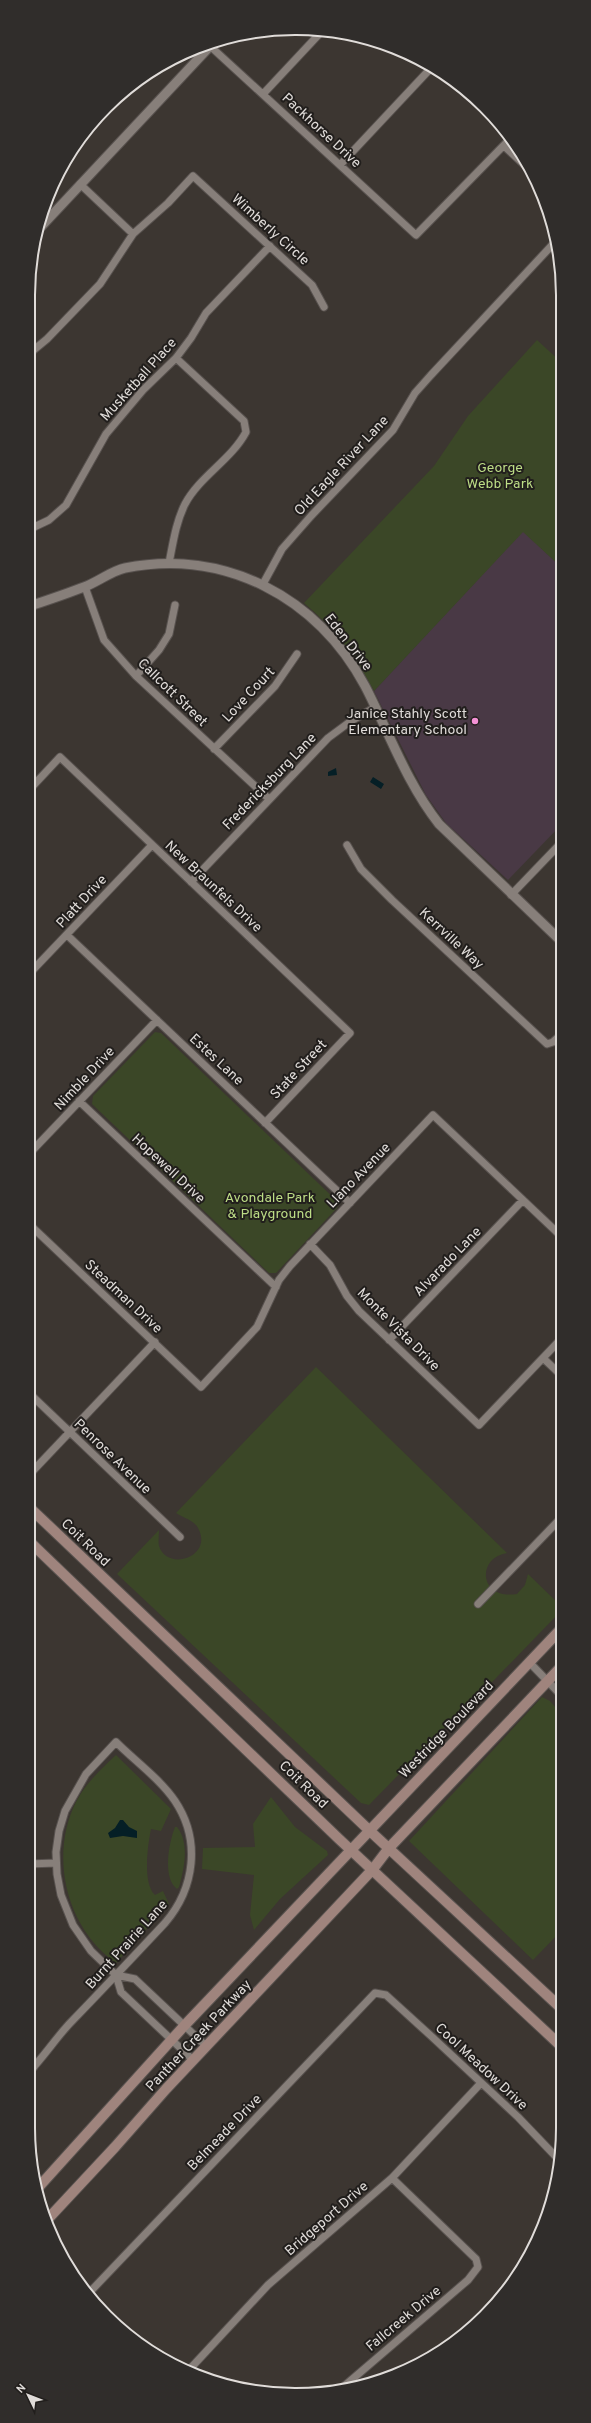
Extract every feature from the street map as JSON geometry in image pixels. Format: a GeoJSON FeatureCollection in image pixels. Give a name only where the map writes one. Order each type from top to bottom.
{"type":"FeatureCollection","features":[{"type":"Feature","properties":{"kind":"main road","name":"Coit Road"},"geometry":{"type":"LineString","coordinates":[[35,1513],[369,1830],[556,2003]]}},
{"type":"Feature","properties":{"kind":"main road","name":"Coit Road"},"geometry":{"type":"LineString","coordinates":[[35,1547],[351,1849],[556,2041]]}},
{"type":"Feature","properties":{"kind":"main road","name":"Westridge Boulevard"},"geometry":{"type":"LineString","coordinates":[[351,1849],[556,1634]]}},
{"type":"Feature","properties":{"kind":"main road"},"geometry":{"type":"LineString","coordinates":[[373,1869],[389,1848],[556,1671]]}},
{"type":"Feature","properties":{"kind":"main road","name":"Panther Creek Parkway"},"geometry":{"type":"LineString","coordinates":[[41,2184],[184,2026],[351,1849]]}},
{"type":"Feature","properties":{"kind":"main road","name":"Panther Creek Parkway"},"geometry":{"type":"LineString","coordinates":[[51,2216],[206,2046],[373,1869]]}},
{"type":"Feature","properties":{"kind":"street"},"geometry":{"type":"LineString","coordinates":[[264,93],[317,36]]}},
{"type":"Feature","properties":{"kind":"street","name":"Packhorse Drive"},"geometry":{"type":"LineString","coordinates":[[216,48],[340,165],[416,234],[504,146]]}},
{"type":"Feature","properties":{"kind":"street"},"geometry":{"type":"LineString","coordinates":[[46,221],[205,52]]}},
{"type":"Feature","properties":{"kind":"street"},"geometry":{"type":"LineString","coordinates":[[340,165],[428,71]]}},
{"type":"Feature","properties":{"kind":"street"},"geometry":{"type":"LineString","coordinates":[[506,143],[504,146],[516,157]]}},
{"type":"Feature","properties":{"kind":"street","name":"Wimberly Circle"},"geometry":{"type":"LineString","coordinates":[[133,234],[168,203],[193,176],[312,285],[324,307]]}},
{"type":"Feature","properties":{"kind":"street"},"geometry":{"type":"LineString","coordinates":[[35,349],[47,339],[100,284],[133,234],[80,184]]}},
{"type":"Feature","properties":{"kind":"street","name":"Musketball Place"},"geometry":{"type":"LineString","coordinates":[[35,527],[48,520],[66,505],[106,434],[143,390],[176,358],[191,338],[206,313],[270,246]]}},
{"type":"Feature","properties":{"kind":"street","name":"Old Eagle River Lane"},"geometry":{"type":"LineString","coordinates":[[263,584],[282,549],[311,516],[393,430],[415,393],[430,375],[551,246]]}},
{"type":"Feature","properties":{"kind":"street"},"geometry":{"type":"LineString","coordinates":[[169,563],[177,524],[186,503],[198,487],[238,446],[246,432],[244,421],[176,358]]}},
{"type":"Feature","properties":{"kind":"street","name":"Eden Drive"},"geometry":{"type":"LineString","coordinates":[[35,604],[85,587],[124,568],[169,563],[238,574],[263,584],[289,599],[324,630],[349,661],[364,685],[402,765],[428,810],[439,824],[511,895],[556,936]]}},
{"type":"Feature","properties":{"kind":"street","name":"Callcott Street"},"geometry":{"type":"LineString","coordinates":[[85,587],[104,640],[136,676],[269,799]]}},
{"type":"Feature","properties":{"kind":"street"},"geometry":{"type":"LineString","coordinates":[[136,676],[159,650],[169,634],[175,605]]}},
{"type":"Feature","properties":{"kind":"street","name":"Love Court"},"geometry":{"type":"LineString","coordinates":[[214,749],[275,686],[297,654]]}},
{"type":"Feature","properties":{"kind":"street","name":"Fredericksburg Lane"},"geometry":{"type":"LineString","coordinates":[[191,882],[328,738],[351,721],[374,708]]}},
{"type":"Feature","properties":{"kind":"street","name":"New Braunfels Drive"},"geometry":{"type":"LineString","coordinates":[[35,784],[60,757],[350,1033]]}},
{"type":"Feature","properties":{"kind":"street","name":"Platt Drive"},"geometry":{"type":"LineString","coordinates":[[35,968],[152,845]]}},
{"type":"Feature","properties":{"kind":"street","name":"Kerrville Way"},"geometry":{"type":"LineString","coordinates":[[347,845],[361,869],[392,900],[547,1044],[556,1039]]}},
{"type":"Feature","properties":{"kind":"street"},"geometry":{"type":"LineString","coordinates":[[511,895],[556,848]]}},
{"type":"Feature","properties":{"kind":"street","name":"Estes Lane"},"geometry":{"type":"LineString","coordinates":[[67,935],[350,1203]]}},
{"type":"Feature","properties":{"kind":"street","name":"Nimble Drive"},"geometry":{"type":"LineString","coordinates":[[35,1148],[157,1020]]}},
{"type":"Feature","properties":{"kind":"street","name":"State Street"},"geometry":{"type":"LineString","coordinates":[[265,1122],[350,1033]]}},
{"type":"Feature","properties":{"kind":"street","name":"Hopewell Drive"},"geometry":{"type":"LineString","coordinates":[[80,1101],[276,1287]]}},
{"type":"Feature","properties":{"kind":"street","name":"Llano Avenue"},"geometry":{"type":"LineString","coordinates":[[201,1387],[253,1332],[264,1316],[276,1287],[287,1270],[433,1115],[523,1200]]}},
{"type":"Feature","properties":{"kind":"street"},"geometry":{"type":"LineString","coordinates":[[523,1200],[556,1231]]}},
{"type":"Feature","properties":{"kind":"street","name":"Alvarado Lane"},"geometry":{"type":"LineString","coordinates":[[389,1340],[523,1200]]}},
{"type":"Feature","properties":{"kind":"street","name":"Steadman Drive"},"geometry":{"type":"LineString","coordinates":[[35,1230],[201,1387]]}},
{"type":"Feature","properties":{"kind":"street","name":"Monte Vista Drive"},"geometry":{"type":"LineString","coordinates":[[310,1244],[330,1265],[354,1305],[479,1425],[543,1358]]}},
{"type":"Feature","properties":{"kind":"street"},"geometry":{"type":"LineString","coordinates":[[35,1470],[155,1342]]}},
{"type":"Feature","properties":{"kind":"street"},"geometry":{"type":"LineString","coordinates":[[556,1344],[543,1358],[556,1370]]}},
{"type":"Feature","properties":{"kind":"street","name":"Penrose Avenue"},"geometry":{"type":"LineString","coordinates":[[35,1400],[180,1537]]}},
{"type":"Feature","properties":{"kind":"street"},"geometry":{"type":"LineString","coordinates":[[478,1604],[556,1523]]}},
{"type":"Feature","properties":{"kind":"street"},"geometry":{"type":"LineString","coordinates":[[529,1662],[556,1689]]}},
{"type":"Feature","properties":{"kind":"street","name":"Burnt Prairie Lane"},"geometry":{"type":"LineString","coordinates":[[35,2066],[72,2021],[177,1908],[188,1882],[192,1853],[187,1825],[174,1800],[116,1742],[86,1774],[70,1801],[59,1831],[56,1863]]}},
{"type":"Feature","properties":{"kind":"street"},"geometry":{"type":"LineString","coordinates":[[35,1864],[56,1863],[61,1895],[73,1925],[91,1951],[116,1975],[121,1992],[193,2060]]}},
{"type":"Feature","properties":{"kind":"street"},"geometry":{"type":"LineString","coordinates":[[116,1975],[135,1979],[206,2046]]}},
{"type":"Feature","properties":{"kind":"street","name":"Belmeade Drive"},"geometry":{"type":"LineString","coordinates":[[92,2290],[370,1998],[375,1993],[381,1993]]}},
{"type":"Feature","properties":{"kind":"street","name":"Cool Meadow Drive"},"geometry":{"type":"LineString","coordinates":[[381,1993],[389,1997],[518,2116],[554,2155]]}},
{"type":"Feature","properties":{"kind":"street","name":"Bridgeport Drive"},"geometry":{"type":"LineString","coordinates":[[192,2366],[268,2285],[392,2178],[482,2083]]}},
{"type":"Feature","properties":{"kind":"street","name":"Fallcreek Drive"},"geometry":{"type":"LineString","coordinates":[[347,2383],[468,2280],[478,2267],[476,2260],[392,2178]]}},
{"type":"Feature","properties":{"kind":"shaded area","name":"Janice Stahly Scott Elementary School"},"geometry":{"type":"Polygon","coordinates":[[[523,531],[556,562],[556,830],[508,880],[446,823],[426,795],[374,691],[523,531]]]}},
{"type":"Feature","properties":{"kind":"green space","name":"George Webb Park"},"geometry":{"type":"Polygon","coordinates":[[[537,340],[556,357],[556,562],[523,532],[374,691],[360,666],[344,643],[325,622],[304,603],[434,466],[468,416],[537,340]]]}},
{"type":"Feature","properties":{"kind":"green space","name":"Avondale Park & Playground"},"geometry":{"type":"Polygon","coordinates":[[[155,1032],[161,1033],[339,1203],[337,1208],[276,1273],[269,1273],[92,1104],[93,1096],[155,1032]]]}},
{"type":"Feature","properties":{"kind":"green space"},"geometry":{"type":"Polygon","coordinates":[[[316,1367],[507,1553],[497,1556],[490,1562],[486,1578],[489,1585],[495,1591],[504,1594],[517,1594],[525,1585],[528,1574],[556,1601],[556,1616],[465,1710],[448,1724],[369,1805],[361,1803],[117,1574],[159,1530],[159,1546],[164,1554],[171,1558],[179,1559],[188,1558],[195,1553],[200,1547],[201,1538],[198,1528],[191,1521],[176,1513],[316,1367]]]}},
{"type":"Feature","properties":{"kind":"green space"},"geometry":{"type":"Polygon","coordinates":[[[542,1697],[550,1701],[556,1708],[556,1936],[533,1960],[409,1841],[542,1697]]]}},
{"type":"Feature","properties":{"kind":"green space"},"geometry":{"type":"Polygon","coordinates":[[[116,1755],[171,1809],[161,1831],[151,1829],[147,1863],[148,1882],[151,1889],[155,1895],[163,1891],[169,1904],[116,1963],[99,1948],[85,1931],[74,1911],[67,1890],[64,1867],[64,1845],[68,1823],[80,1795],[89,1782],[116,1755]]]}},
{"type":"Feature","properties":{"kind":"green space"},"geometry":{"type":"Polygon","coordinates":[[[271,1797],[295,1827],[327,1851],[328,1855],[280,1899],[254,1930],[250,1915],[254,1875],[202,1869],[203,1848],[255,1847],[253,1824],[271,1797]]]}},
{"type":"Feature","properties":{"kind":"green space"},"geometry":{"type":"Polygon","coordinates":[[[175,1827],[177,1827],[181,1833],[185,1848],[183,1872],[179,1887],[177,1889],[172,1884],[168,1869],[169,1850],[175,1827]]]}},
{"type":"Feature","properties":{"kind":"water"},"geometry":{"type":"Polygon","coordinates":[[[336,768],[337,775],[328,776],[328,772],[336,768]]]}},
{"type":"Feature","properties":{"kind":"water"},"geometry":{"type":"Polygon","coordinates":[[[373,777],[384,784],[381,789],[370,782],[373,777]]]}},
{"type":"Feature","properties":{"kind":"water"},"geometry":{"type":"Polygon","coordinates":[[[120,1820],[123,1820],[129,1827],[137,1831],[137,1838],[123,1836],[110,1838],[108,1833],[115,1828],[120,1820]]]}},
{"type":"Feature","properties":{"kind":"place","name":"Janice Stahly Scott Elementary School"},"geometry":{"type":"Point","coordinates":[475,721]}}]}
